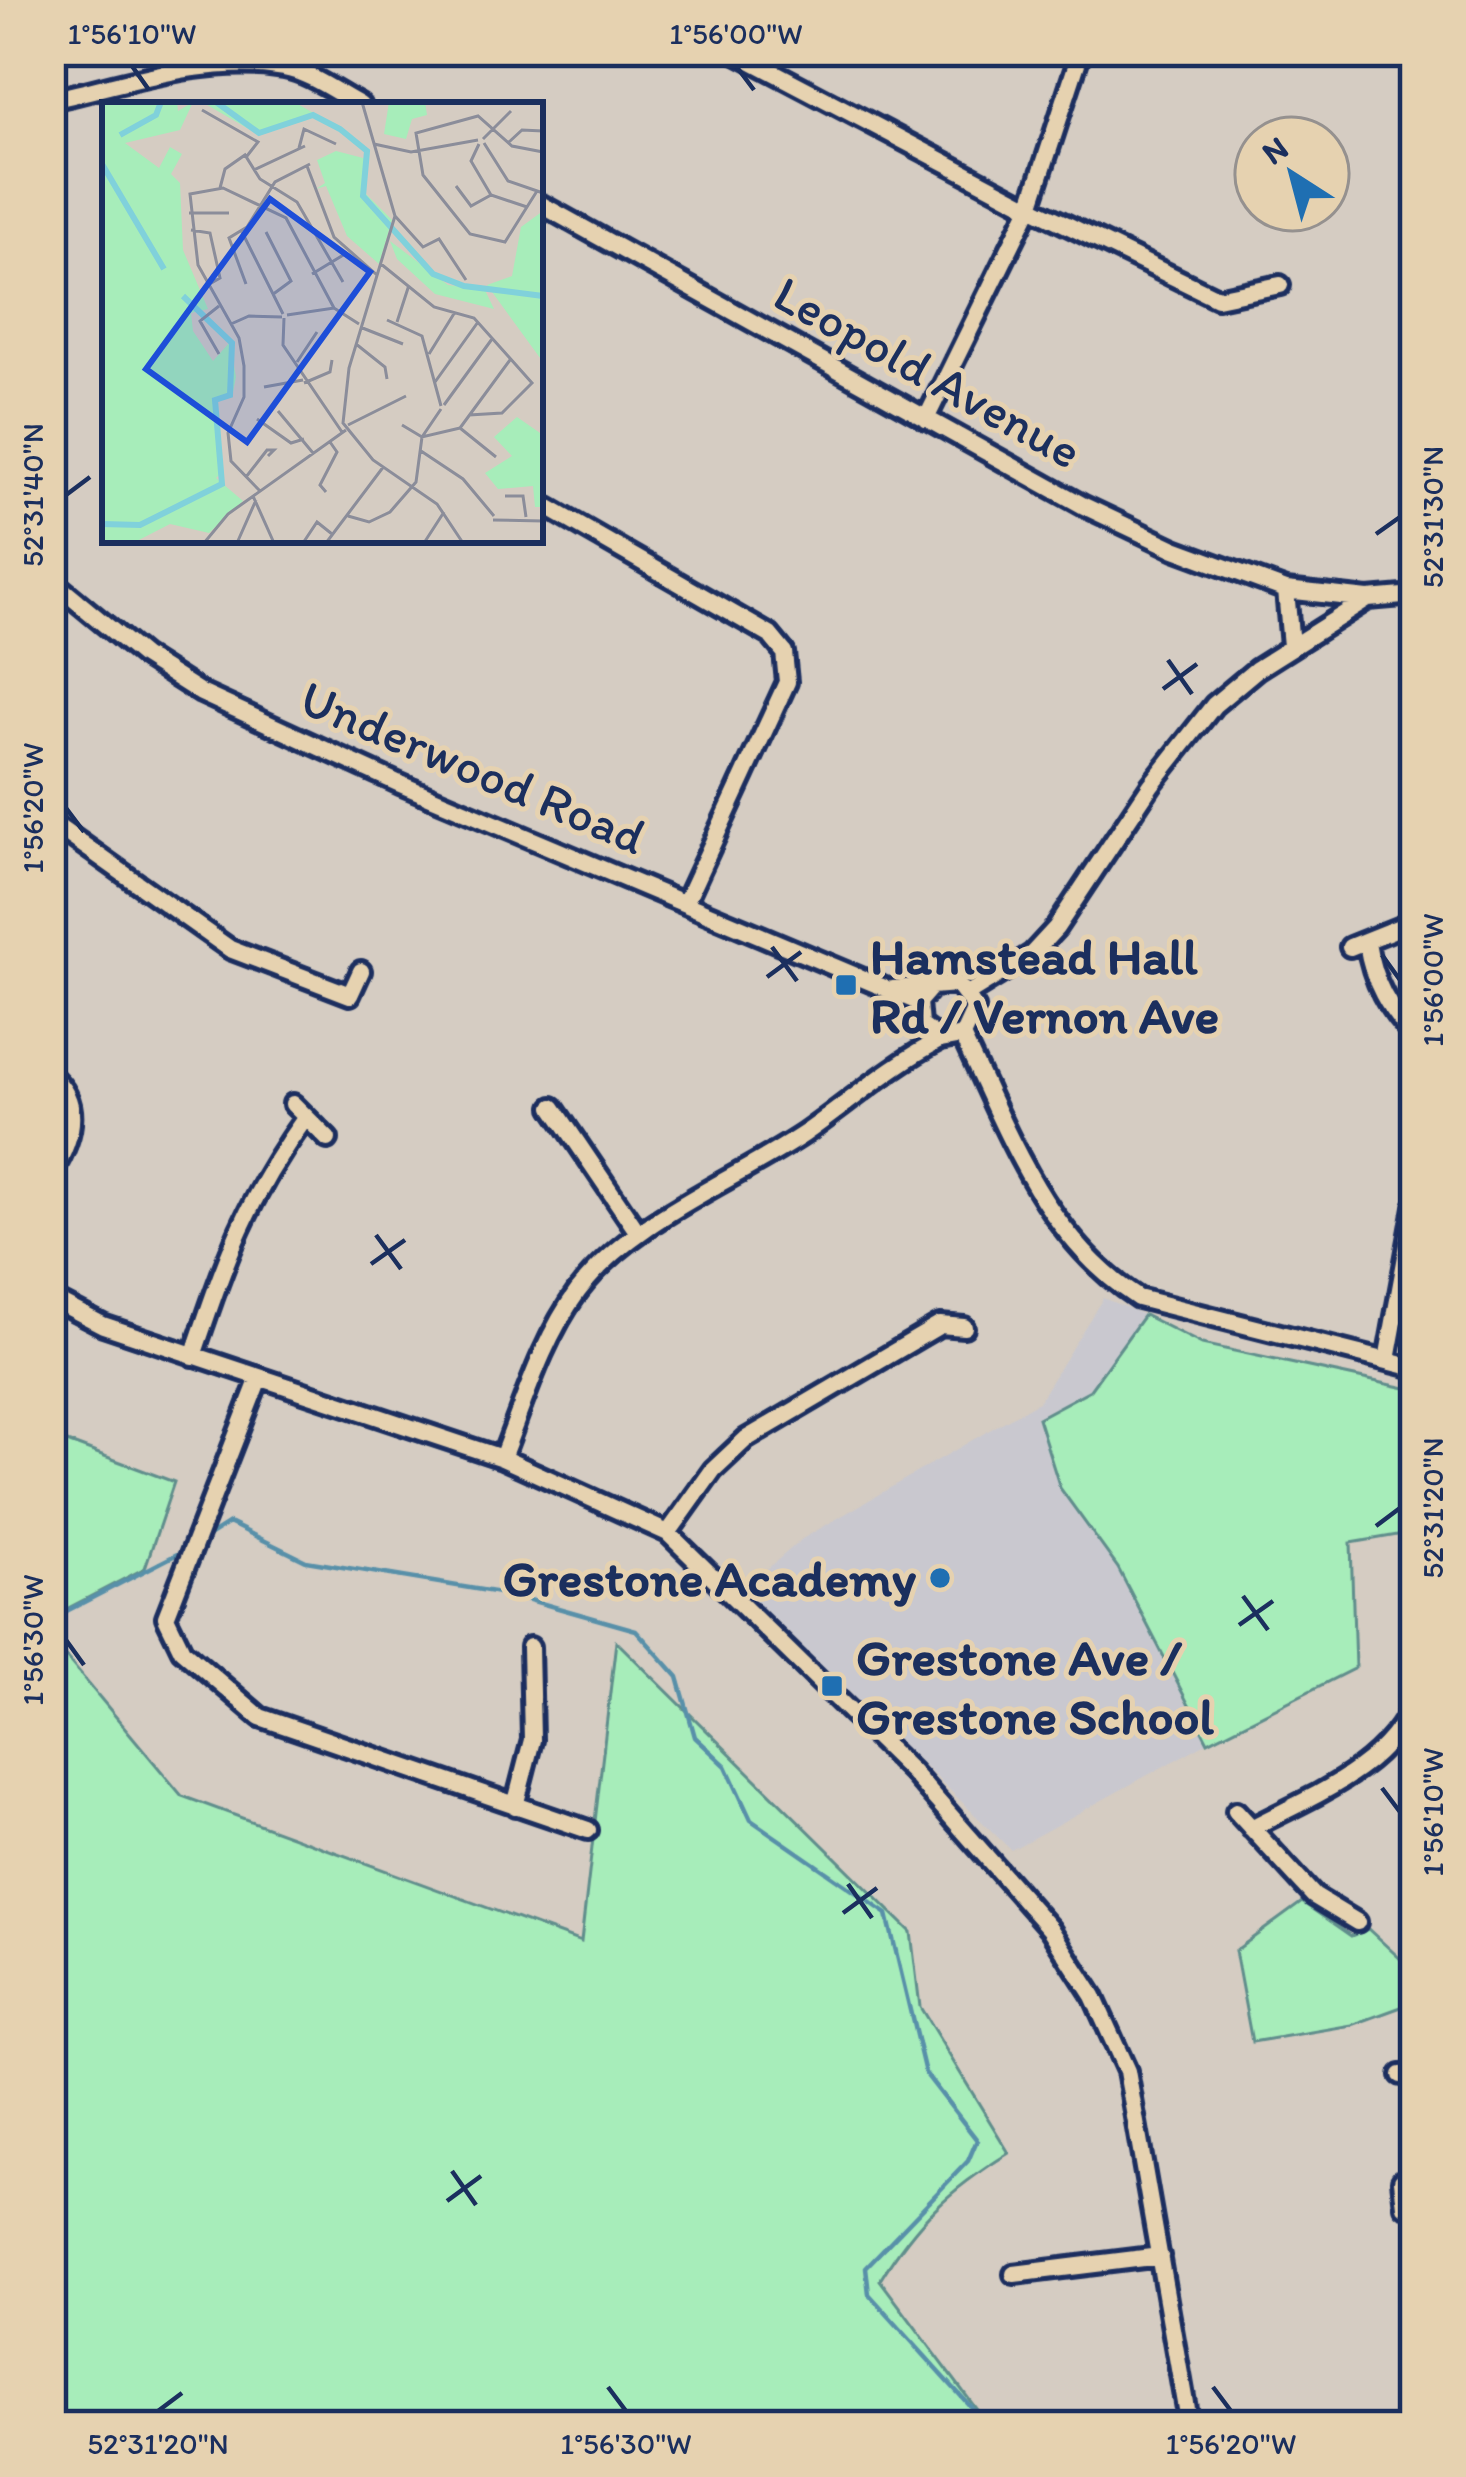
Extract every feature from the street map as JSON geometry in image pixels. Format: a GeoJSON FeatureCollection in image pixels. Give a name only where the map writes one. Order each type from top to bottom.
{"type":"FeatureCollection","features":[{"type":"Feature","properties":{"kind":"street"},"geometry":{"type":"LineString","coordinates":[[733,51],[1030,207],[1217,298],[1280,285]]}},
{"type":"Feature","properties":{"kind":"street"},"geometry":{"type":"LineString","coordinates":[[926,419],[1030,207],[1081,51]]}},
{"type":"Feature","properties":{"kind":"street"},"geometry":{"type":"LineString","coordinates":[[51,100],[195,68],[267,67],[286,68],[354,102]]}},
{"type":"Feature","properties":{"kind":"street","name":"Leopold Avenue"},"geometry":{"type":"LineString","coordinates":[[543,206],[1120,524],[1286,590],[1368,599],[1415,595]]}},
{"type":"Feature","properties":{"kind":"street"},"geometry":{"type":"LineString","coordinates":[[543,505],[770,635],[784,652],[787,682],[685,903]]}},
{"type":"Feature","properties":{"kind":"street","name":"Underwood Road"},"geometry":{"type":"LineString","coordinates":[[51,580],[143,656],[201,693],[400,784],[886,990],[918,1009]]}},
{"type":"Feature","properties":{"kind":"street"},"geometry":{"type":"LineString","coordinates":[[1286,590],[1291,646]]}},
{"type":"Feature","properties":{"kind":"street"},"geometry":{"type":"LineString","coordinates":[[969,993],[1032,955],[1214,706],[1291,646],[1368,599]]}},
{"type":"Feature","properties":{"kind":"street"},"geometry":{"type":"LineString","coordinates":[[51,822],[230,950],[350,995],[361,971]]}},
{"type":"Feature","properties":{"kind":"street"},"geometry":{"type":"LineString","coordinates":[[1415,921],[1359,945],[1393,1014],[1415,1037]]}},
{"type":"Feature","properties":{"kind":"street"},"geometry":{"type":"LineString","coordinates":[[502,1458],[554,1328],[580,1289],[638,1232],[807,1132],[901,1060],[940,1040],[962,1036],[975,1018],[969,993],[948,982],[931,987],[918,1009],[901,1060]]}},
{"type":"Feature","properties":{"kind":"street","name":"Underwood Road"},"geometry":{"type":"LineString","coordinates":[[886,990],[931,987]]}},
{"type":"Feature","properties":{"kind":"street"},"geometry":{"type":"LineString","coordinates":[[918,1009],[926,1033],[940,1040]]}},
{"type":"Feature","properties":{"kind":"street"},"geometry":{"type":"LineString","coordinates":[[962,1036],[1060,1229],[1112,1281],[1138,1298],[1415,1368]]}},
{"type":"Feature","properties":{"kind":"street"},"geometry":{"type":"LineString","coordinates":[[51,1076],[70,1097],[71,1120],[66,1150],[51,1174]]}},
{"type":"Feature","properties":{"kind":"street"},"geometry":{"type":"LineString","coordinates":[[554,1107],[638,1232]]}},
{"type":"Feature","properties":{"kind":"street"},"geometry":{"type":"LineString","coordinates":[[193,1356],[244,1213],[300,1110],[328,1139]]}},
{"type":"Feature","properties":{"kind":"street"},"geometry":{"type":"LineString","coordinates":[[1387,1360],[1415,1207]]}},
{"type":"Feature","properties":{"kind":"street"},"geometry":{"type":"LineString","coordinates":[[51,1298],[103,1325],[502,1458],[668,1533],[913,1772],[1050,1928],[1093,1996],[1126,2072],[1160,2256],[1178,2390],[1189,2426]]}},
{"type":"Feature","properties":{"kind":"street"},"geometry":{"type":"LineString","coordinates":[[668,1533],[713,1470],[746,1439],[940,1325],[964,1327]]}},
{"type":"Feature","properties":{"kind":"street"},"geometry":{"type":"LineString","coordinates":[[259,1378],[166,1617],[182,1650],[260,1717],[588,1830]]}},
{"type":"Feature","properties":{"kind":"street"},"geometry":{"type":"LineString","coordinates":[[515,1806],[532,1740],[532,1646]]}},
{"type":"Feature","properties":{"kind":"street"},"geometry":{"type":"LineString","coordinates":[[1250,1828],[1367,1762],[1390,1744],[1415,1700]]}},
{"type":"Feature","properties":{"kind":"street"},"geometry":{"type":"LineString","coordinates":[[1236,1811],[1314,1896],[1357,1922]]}},
{"type":"Feature","properties":{"kind":"street"},"geometry":{"type":"LineString","coordinates":[[1402,2180],[1405,2206],[1415,2206]]}},
{"type":"Feature","properties":{"kind":"street"},"geometry":{"type":"LineString","coordinates":[[1014,2274],[1160,2256]]}},
{"type":"Feature","properties":{"kind":"shaded area","name":"Grestone Academy"},"geometry":{"type":"Polygon","coordinates":[[[1103,1298],[1144,1315],[1090,1390],[1039,1418],[1060,1488],[1118,1568],[1208,1742],[1011,1850],[744,1589],[802,1539],[1038,1402],[1103,1298]]]}},
{"type":"Feature","properties":{"kind":"green space"},"geometry":{"type":"Polygon","coordinates":[[[1144,1315],[1202,1344],[1415,1390],[1415,1532],[1351,1543],[1355,1668],[1208,1742],[1118,1568],[1060,1488],[1038,1418],[1090,1390],[1144,1315]]]}},
{"type":"Feature","properties":{"kind":"green space"},"geometry":{"type":"Polygon","coordinates":[[[51,1436],[174,1482],[145,1568],[51,1617],[51,1436]]]}},
{"type":"Feature","properties":{"kind":"green space"},"geometry":{"type":"Polygon","coordinates":[[[51,1639],[182,1796],[581,1942],[616,1641],[911,1932],[920,2007],[1009,2153],[936,2208],[880,2280],[989,2426],[51,2426],[51,1639]]]}},
{"type":"Feature","properties":{"kind":"green space"},"geometry":{"type":"Polygon","coordinates":[[[1302,1902],[1351,1936],[1368,1929],[1406,1964],[1415,2002],[1352,2025],[1252,2042],[1235,1951],[1302,1902]]]}},
{"type":"Feature","properties":{"kind":"waterway"},"geometry":{"type":"LineString","coordinates":[[202,1540],[229,1523],[306,1561],[512,1595],[636,1630],[678,1677],[695,1737],[726,1766],[751,1820],[887,1914],[925,2073],[977,2140],[968,2161],[866,2267],[869,2294],[988,2426]]}},
{"type":"Feature","properties":{"kind":"waterway"},"geometry":{"type":"LineString","coordinates":[[51,1619],[187,1549]]}},
{"type":"Feature","properties":{"kind":"place","name":"Hamstead Hall Rd / Vernon Ave"},"geometry":{"type":"Point","coordinates":[846,985]}},
{"type":"Feature","properties":{"kind":"place","name":"Grestone Academy"},"geometry":{"type":"Point","coordinates":[940,1578]}},
{"type":"Feature","properties":{"kind":"place","name":"Grestone Ave / Grestone School"},"geometry":{"type":"Point","coordinates":[832,1686]}}]}
